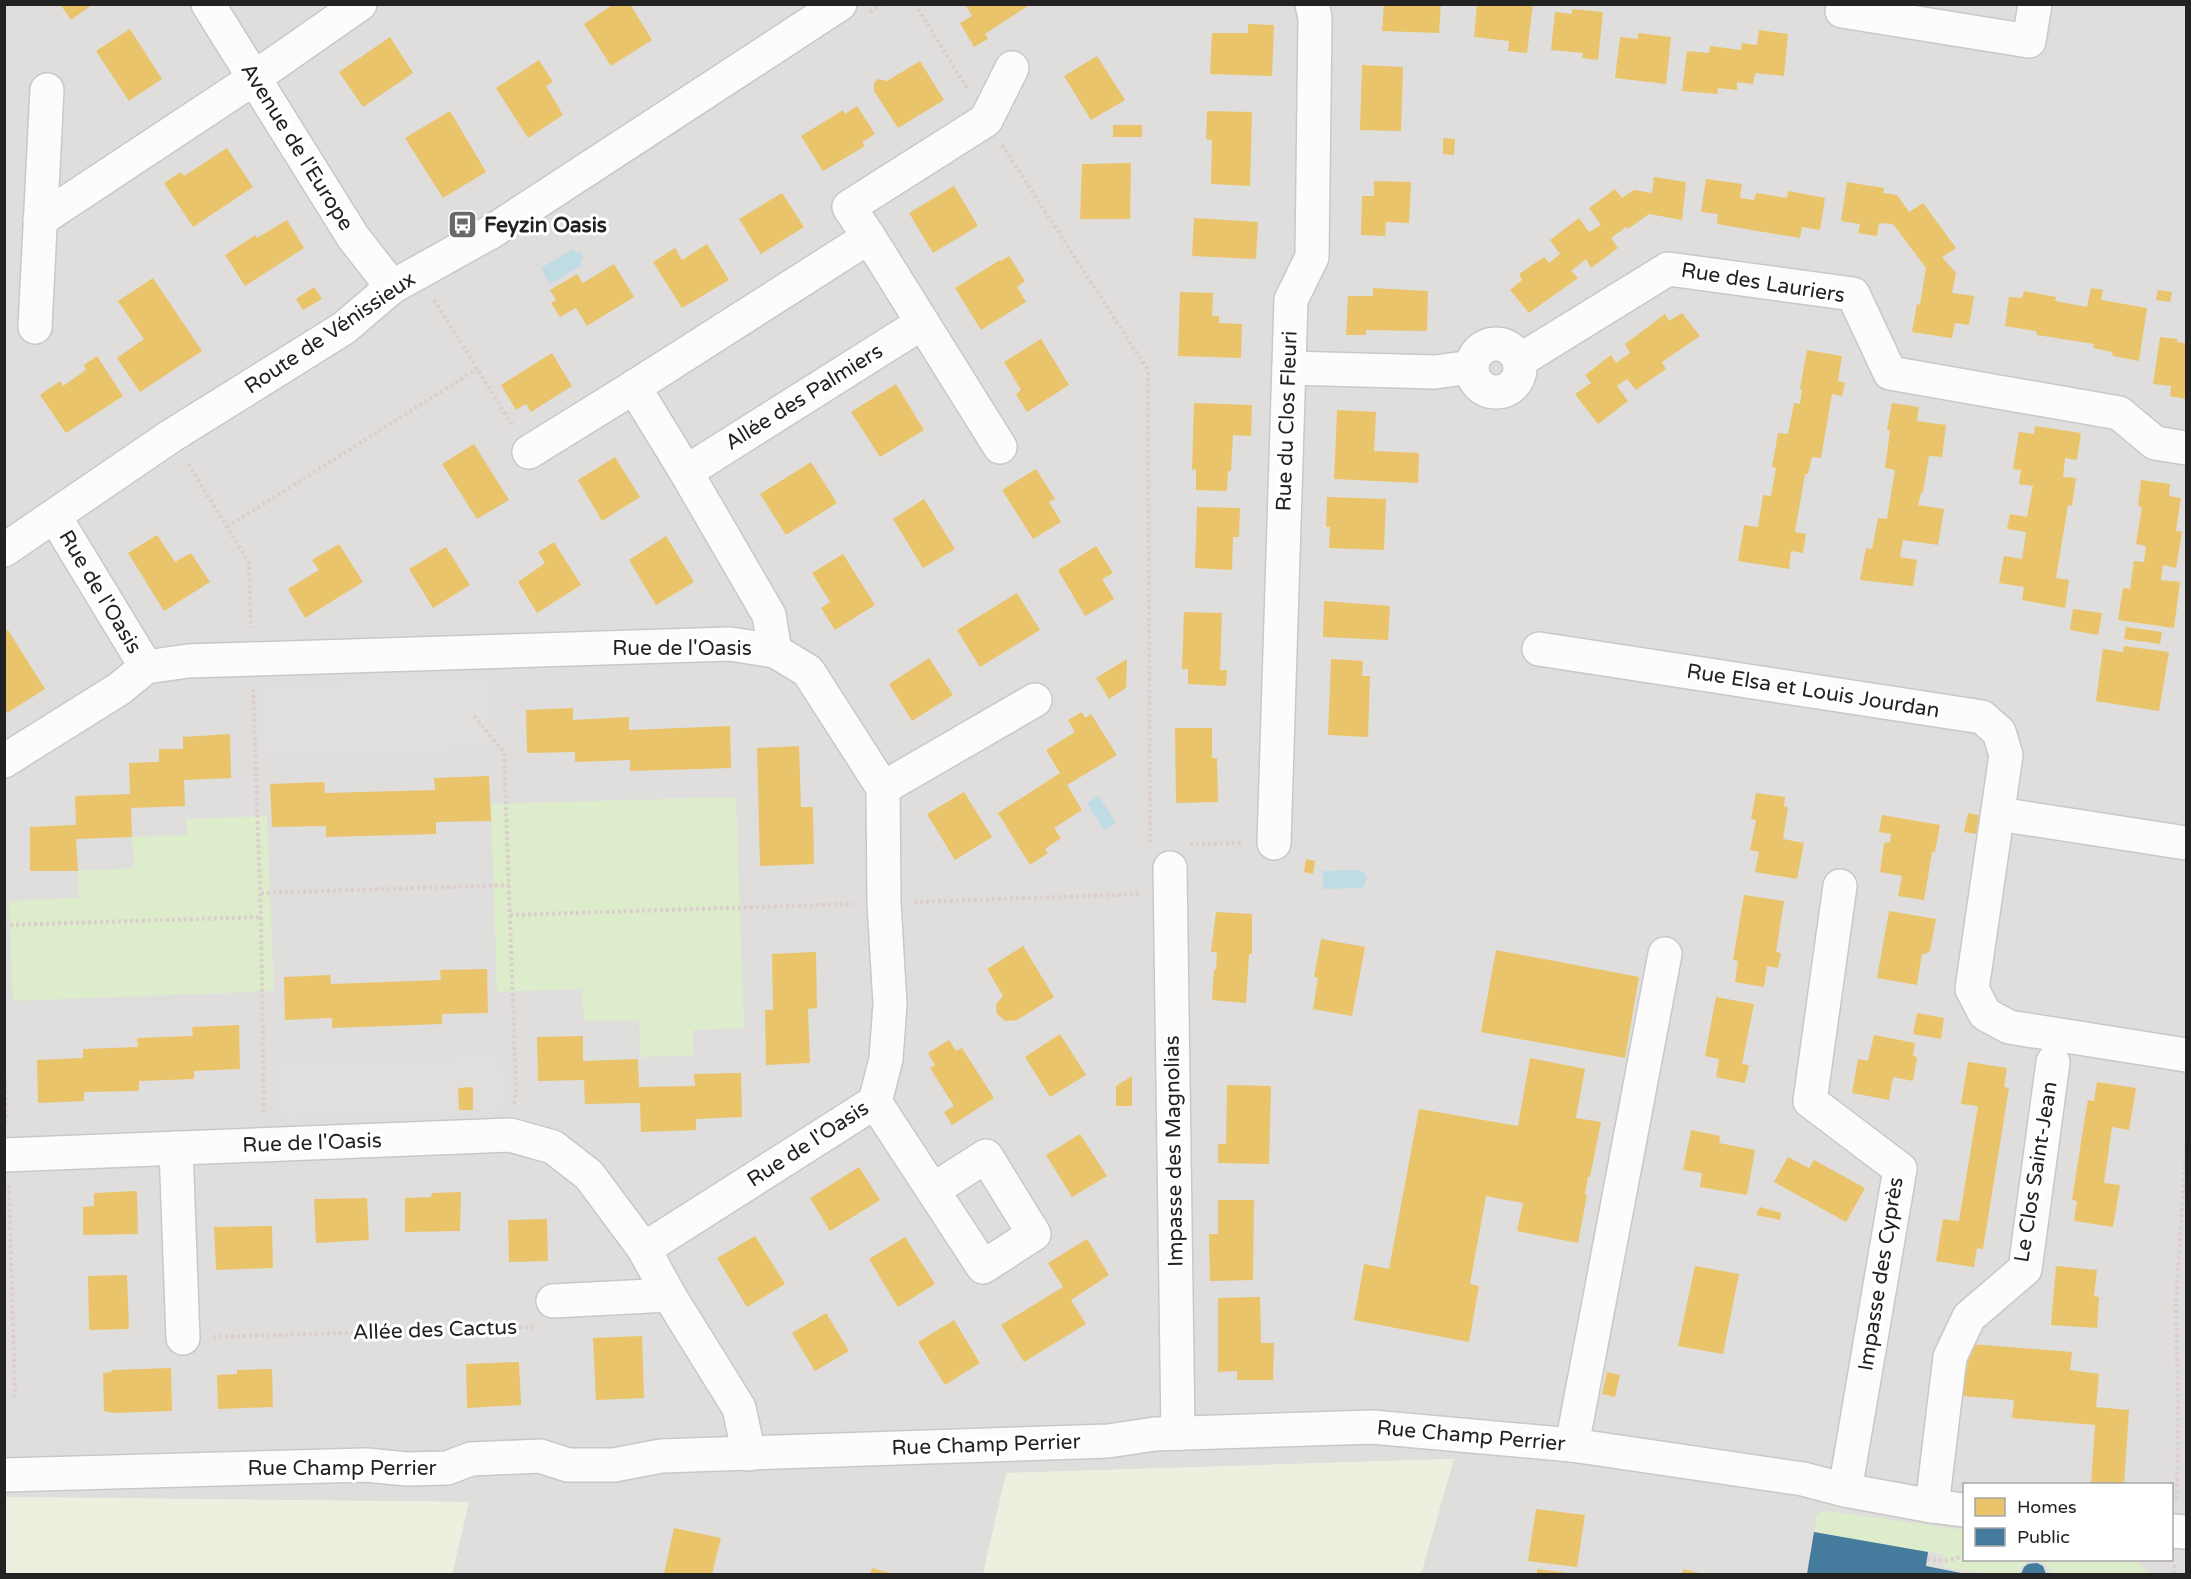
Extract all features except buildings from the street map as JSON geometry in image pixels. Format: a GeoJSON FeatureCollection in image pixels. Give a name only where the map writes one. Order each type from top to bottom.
{"type":"FeatureCollection","features":[{"type":"Feature","properties":{"kind":"street","name":"Avenue de l'Europe"},"geometry":{"type":"LineString","coordinates":[[208,4],[353,237],[392,287]]}},
{"type":"Feature","properties":{"kind":"street"},"geometry":{"type":"LineString","coordinates":[[40,219],[255,78],[360,4]]}},
{"type":"Feature","properties":{"kind":"street","name":"Route de Vénissieux"},"geometry":{"type":"LineString","coordinates":[[4,550],[171,436],[344,328],[392,287],[491,232],[840,4]]}},
{"type":"Feature","properties":{"kind":"street","name":"Rue du Clos Fleuri"},"geometry":{"type":"LineString","coordinates":[[1274,843],[1291,300],[1312,257],[1315,18],[1312,4]]}},
{"type":"Feature","properties":{"kind":"street"},"geometry":{"type":"LineString","coordinates":[[1842,11],[2029,41],[2036,4]]}},
{"type":"Feature","properties":{"kind":"street"},"geometry":{"type":"LineString","coordinates":[[1000,447],[849,207],[986,120],[1012,68]]}},
{"type":"Feature","properties":{"kind":"street"},"geometry":{"type":"LineString","coordinates":[[35,327],[47,90]]}},
{"type":"Feature","properties":{"kind":"street"},"geometry":{"type":"LineString","coordinates":[[529,452],[869,237]]}},
{"type":"Feature","properties":{"kind":"street","name":"Rue des Lauriers"},"geometry":{"type":"LineString","coordinates":[[1289,368],[1435,372],[1472,367],[1477,383],[1484,388],[1497,392],[1505,390],[1519,378],[1519,361],[1668,269],[1853,294],[1890,373],[2119,413],[2155,442],[2187,448]]}},
{"type":"Feature","properties":{"kind":"street","name":"Allée des Palmiers"},"geometry":{"type":"LineString","coordinates":[[686,472],[922,323]]}},
{"type":"Feature","properties":{"kind":"street"},"geometry":{"type":"LineString","coordinates":[[634,387],[769,615],[775,651]]}},
{"type":"Feature","properties":{"kind":"street","name":"Rue de l'Oasis"},"geometry":{"type":"LineString","coordinates":[[55,516],[146,667]]}},
{"type":"Feature","properties":{"kind":"street","name":"Rue de l'Oasis"},"geometry":{"type":"LineString","coordinates":[[4,761],[119,688],[146,667],[188,661],[730,644],[775,651],[808,671],[883,788],[884,903],[890,1004],[886,1059],[875,1102],[644,1249]]}},
{"type":"Feature","properties":{"kind":"street","name":"Rue Elsa et Louis Jourdan"},"geometry":{"type":"LineString","coordinates":[[1539,649],[1982,717],[1999,732],[2006,755],[1972,989],[1985,1014],[2009,1028],[2187,1055]]}},
{"type":"Feature","properties":{"kind":"street"},"geometry":{"type":"LineString","coordinates":[[883,788],[1035,700]]}},
{"type":"Feature","properties":{"kind":"street"},"geometry":{"type":"LineString","coordinates":[[1999,814],[2187,843]]}},
{"type":"Feature","properties":{"kind":"street","name":"Impasse des Magnolias"},"geometry":{"type":"LineString","coordinates":[[1163,851],[1178,1433]]}},
{"type":"Feature","properties":{"kind":"street","name":"Impasse des Cyprès"},"geometry":{"type":"LineString","coordinates":[[1840,886],[1810,1101],[1900,1169],[1845,1490]]}},
{"type":"Feature","properties":{"kind":"street"},"geometry":{"type":"LineString","coordinates":[[1572,1445],[1665,954]]}},
{"type":"Feature","properties":{"kind":"street","name":"Le Clos Saint-Jean"},"geometry":{"type":"LineString","coordinates":[[1932,1506],[1950,1357],[1969,1317],[2025,1269],[2053,1062]]}},
{"type":"Feature","properties":{"kind":"street"},"geometry":{"type":"LineString","coordinates":[[875,1102],[933,1190]]}},
{"type":"Feature","properties":{"kind":"street","name":"Rue de l'Oasis"},"geometry":{"type":"LineString","coordinates":[[6,1155],[510,1135],[553,1147],[589,1175],[644,1249],[669,1295],[739,1408],[749,1454]]}},
{"type":"Feature","properties":{"kind":"street"},"geometry":{"type":"LineString","coordinates":[[176,1149],[183,1338]]}},
{"type":"Feature","properties":{"kind":"street"},"geometry":{"type":"LineString","coordinates":[[553,1300],[669,1295]]}},
{"type":"Feature","properties":{"kind":"street","name":"Rue Champ Perrier"},"geometry":{"type":"LineString","coordinates":[[4,1475],[366,1465],[407,1469],[447,1468],[471,1459],[540,1456],[568,1465],[614,1465],[661,1456],[1108,1441],[1155,1434],[1372,1427],[1572,1445],[1803,1479],[1845,1490],[1963,1510]]}},
{"type":"Feature","properties":{"kind":"path"},"geometry":{"type":"LineString","coordinates":[[915,4],[986,120],[1148,370],[1163,851],[1274,843]]}},
{"type":"Feature","properties":{"kind":"path"},"geometry":{"type":"LineString","coordinates":[[429,291],[529,452]]}},
{"type":"Feature","properties":{"kind":"path"},"geometry":{"type":"LineString","coordinates":[[227,527],[477,369]]}},
{"type":"Feature","properties":{"kind":"path"},"geometry":{"type":"LineString","coordinates":[[171,436],[249,563],[261,917],[265,1144]]}},
{"type":"Feature","properties":{"kind":"path"},"geometry":{"type":"LineString","coordinates":[[474,716],[504,752],[516,1090],[510,1135]]}},
{"type":"Feature","properties":{"kind":"path"},"geometry":{"type":"LineString","coordinates":[[260,893],[509,885]]}},
{"type":"Feature","properties":{"kind":"path"},"geometry":{"type":"LineString","coordinates":[[510,915],[1150,894]]}},
{"type":"Feature","properties":{"kind":"path"},"geometry":{"type":"LineString","coordinates":[[4,925],[261,917]]}},
{"type":"Feature","properties":{"kind":"path"},"geometry":{"type":"LineString","coordinates":[[4,1067],[15,1400]]}},
{"type":"Feature","properties":{"kind":"path"},"geometry":{"type":"LineString","coordinates":[[2174,1575],[2178,1531],[2176,1304],[2187,1143]]}},
{"type":"Feature","properties":{"kind":"path","name":"Allée des Cactus"},"geometry":{"type":"LineString","coordinates":[[183,1338],[545,1326],[553,1300]]}},
{"type":"Feature","properties":{"kind":"path"},"geometry":{"type":"LineString","coordinates":[[1927,1559],[1946,1561],[1963,1557]]}},
{"type":"Feature","properties":{"kind":"shaded area"},"geometry":{"type":"Polygon","coordinates":[[[5,5],[2186,5],[2186,1574],[1421,1574],[1453,1459],[1007,1473],[983,1574],[452,1574],[468,1502],[5,1497],[5,5]]]}},
{"type":"Feature","properties":{"kind":"shaded area"},"geometry":{"type":"Polygon","coordinates":[[[488,679],[490,747],[265,755],[262,686],[488,679]]]}},
{"type":"Feature","properties":{"kind":"shaded area"},"geometry":{"type":"Polygon","coordinates":[[[500,1058],[502,1109],[282,1117],[279,1066],[500,1058]]]}},
{"type":"Feature","properties":{"kind":"green space"},"geometry":{"type":"Polygon","coordinates":[[[736,797],[744,1028],[693,1030],[693,1055],[640,1057],[639,1020],[584,1021],[582,989],[497,992],[491,804],[736,797]]]}},
{"type":"Feature","properties":{"kind":"green space"},"geometry":{"type":"Polygon","coordinates":[[[267,816],[274,991],[13,1001],[9,901],[79,898],[78,871],[134,868],[132,837],[187,835],[186,819],[267,816]]]}},
{"type":"Feature","properties":{"kind":"green space"},"geometry":{"type":"Polygon","coordinates":[[[1454,1459],[1421,1574],[983,1574],[1006,1473],[1454,1459]]]}},
{"type":"Feature","properties":{"kind":"green space"},"geometry":{"type":"Polygon","coordinates":[[[5,1497],[469,1502],[452,1574],[5,1574],[5,1497]]]}},
{"type":"Feature","properties":{"kind":"green space"},"geometry":{"type":"Polygon","coordinates":[[[1821,1512],[1963,1530],[1963,1561],[2030,1561],[2021,1567],[2019,1574],[1989,1574],[1943,1567],[1945,1555],[1814,1532],[1817,1515],[1821,1512]]]}},
{"type":"Feature","properties":{"kind":"green space"},"geometry":{"type":"Polygon","coordinates":[[[2034,1561],[2137,1561],[2149,1574],[2052,1574],[2047,1565],[2034,1561]]]}},
{"type":"Feature","properties":{"kind":"water"},"geometry":{"type":"Polygon","coordinates":[[[573,249],[574,252],[582,253],[583,258],[580,262],[582,265],[550,284],[541,268],[573,249]]]}},
{"type":"Feature","properties":{"kind":"water"},"geometry":{"type":"Polygon","coordinates":[[[1099,796],[1116,823],[1104,830],[1087,803],[1099,796]]]}},
{"type":"Feature","properties":{"kind":"water"},"geometry":{"type":"Polygon","coordinates":[[[1359,870],[1365,873],[1367,878],[1363,888],[1323,889],[1323,871],[1359,870]]]}},
{"type":"Feature","properties":{"kind":"place","name":"Feyzin Oasis"},"geometry":{"type":"Point","coordinates":[463,225]}}]}
